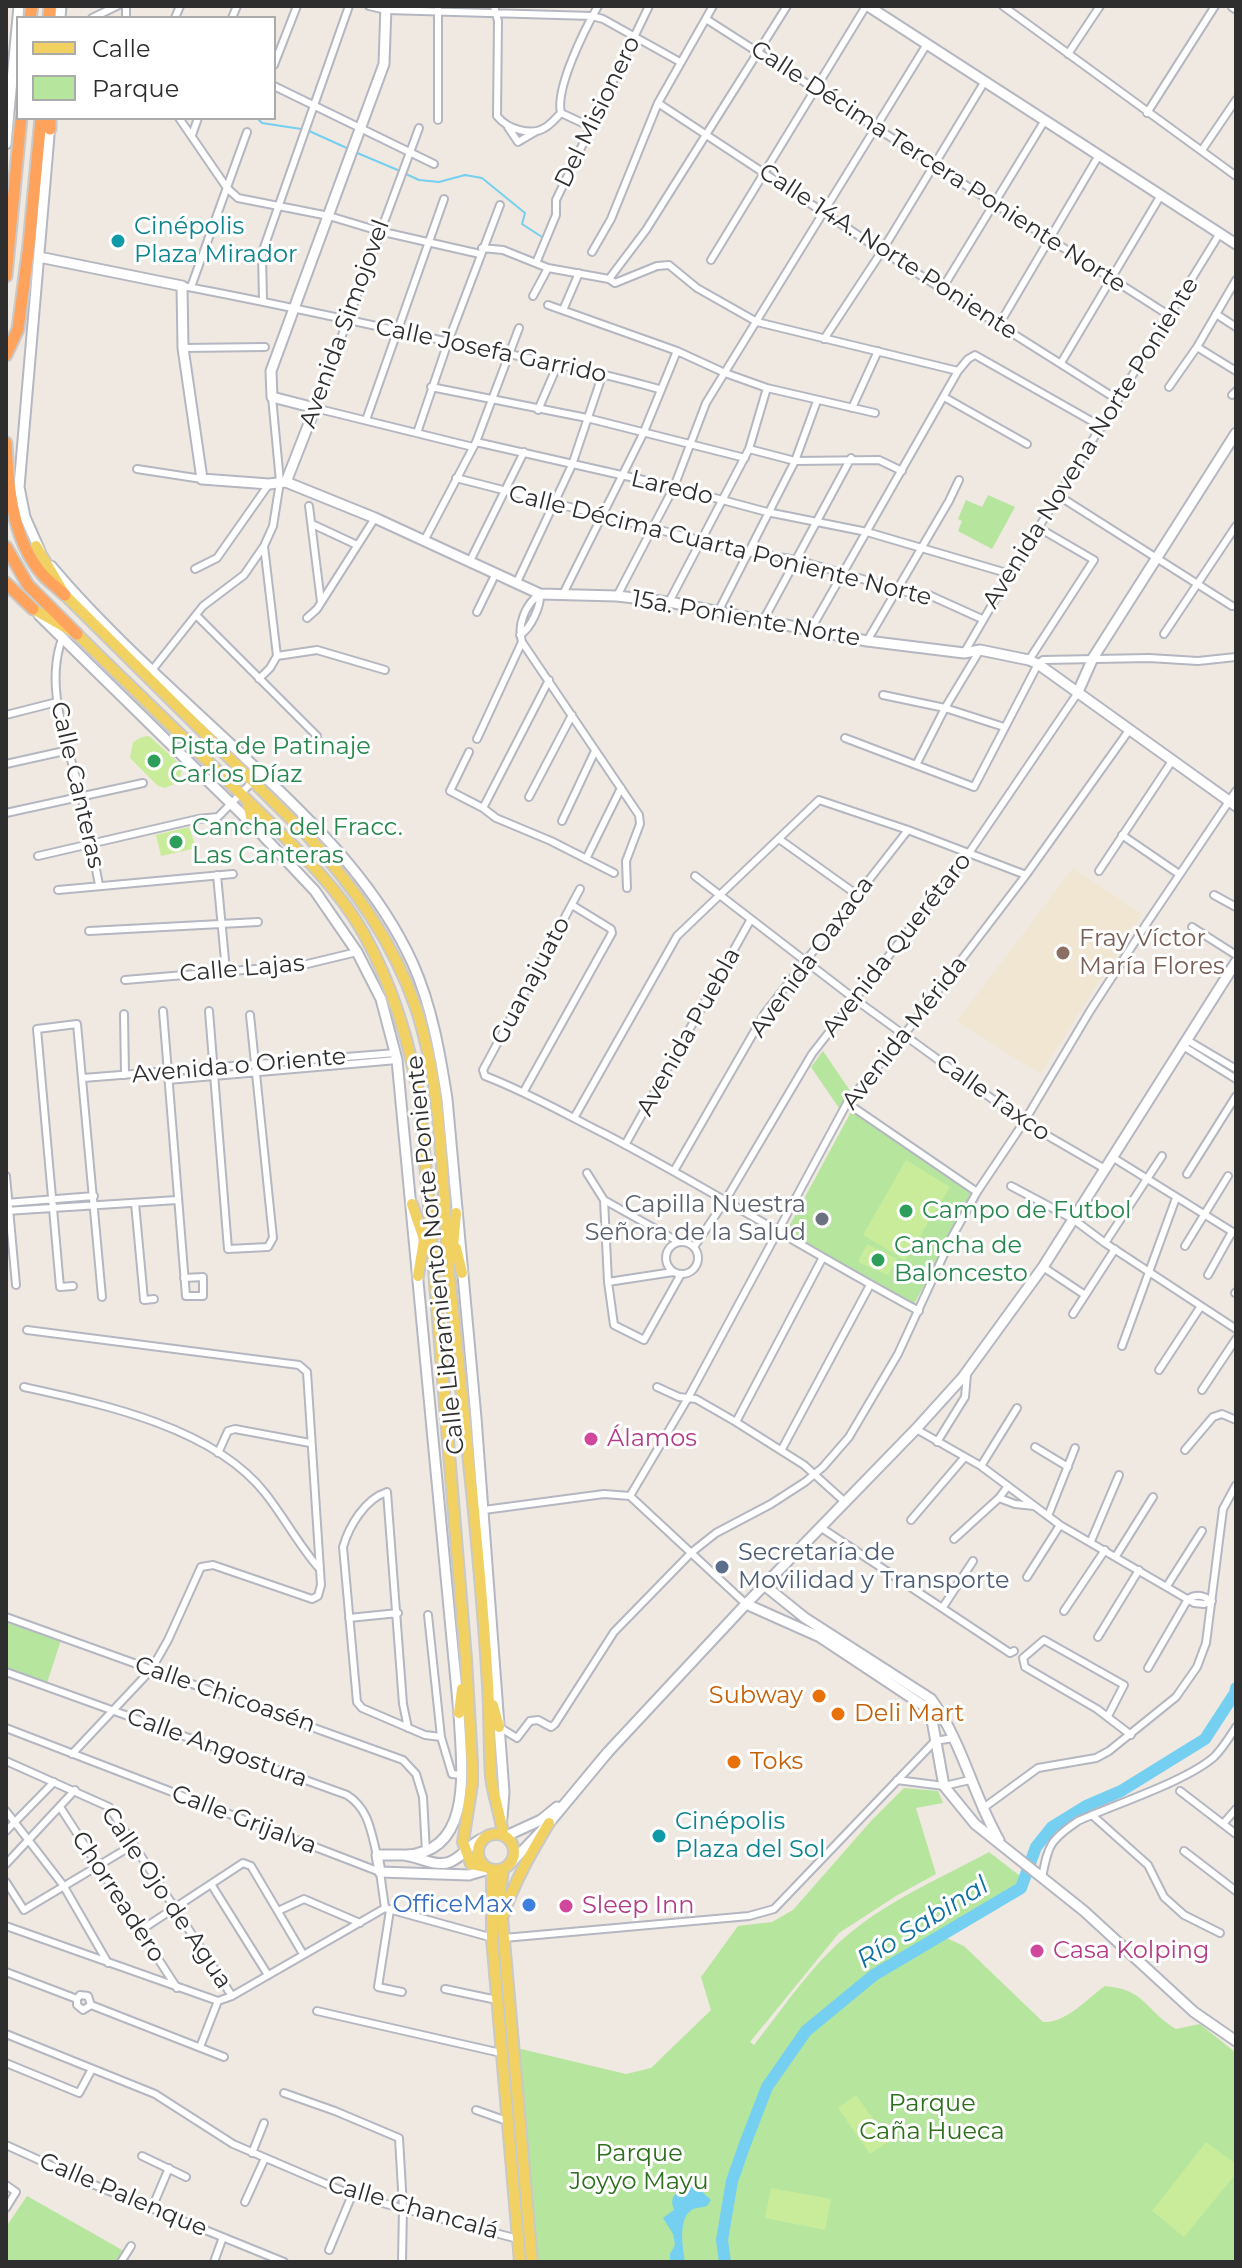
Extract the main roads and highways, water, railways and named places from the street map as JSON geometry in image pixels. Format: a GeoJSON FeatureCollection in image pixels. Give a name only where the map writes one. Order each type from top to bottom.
{"type":"FeatureCollection","features":[{"type":"Feature","properties":{"kind":"highway"},"geometry":{"type":"LineString","coordinates":[[6,276],[21,120]]}},
{"type":"Feature","properties":{"kind":"highway"},"geometry":{"type":"LineString","coordinates":[[6,355],[18,329],[41,120]]}},
{"type":"Feature","properties":{"kind":"highway"},"geometry":{"type":"LineString","coordinates":[[6,443],[10,496],[23,539],[42,574],[65,595]]}},
{"type":"Feature","properties":{"kind":"highway"},"geometry":{"type":"LineString","coordinates":[[6,547],[28,585],[77,634]]}},
{"type":"Feature","properties":{"kind":"highway"},"geometry":{"type":"LineString","coordinates":[[6,583],[33,609]]}},
{"type":"Feature","properties":{"kind":"main road"},"geometry":{"type":"LineString","coordinates":[[36,546],[65,595],[343,875],[376,922],[416,1009],[428,1054],[450,1214],[462,1273]]}},
{"type":"Feature","properties":{"kind":"main road"},"geometry":{"type":"LineString","coordinates":[[33,609],[77,634],[297,849],[331,887],[362,931],[400,1011],[418,1088],[466,1659],[472,1784],[463,1834],[471,1864],[496,1868]]}},
{"type":"Feature","properties":{"kind":"main road"},"geometry":{"type":"LineString","coordinates":[[150,706],[164,693]]}},
{"type":"Feature","properties":{"kind":"main road"},"geometry":{"type":"LineString","coordinates":[[244,797],[253,825]]}},
{"type":"Feature","properties":{"kind":"main road"},"geometry":{"type":"LineString","coordinates":[[412,1204],[433,1263]]}},
{"type":"Feature","properties":{"kind":"main road"},"geometry":{"type":"LineString","coordinates":[[418,1276],[428,1210]]}},
{"type":"Feature","properties":{"kind":"main road"},"geometry":{"type":"LineString","coordinates":[[450,1214],[450,1276],[477,1546],[491,1777],[504,1836],[514,1850],[496,1868],[497,2000],[520,2262]]}},
{"type":"Feature","properties":{"kind":"main road"},"geometry":{"type":"LineString","coordinates":[[450,1276],[455,1243]]}},
{"type":"Feature","properties":{"kind":"main road"},"geometry":{"type":"LineString","coordinates":[[459,1713],[466,1659]]}},
{"type":"Feature","properties":{"kind":"main road"},"geometry":{"type":"LineString","coordinates":[[488,1688],[499,1727]]}},
{"type":"Feature","properties":{"kind":"main road"},"geometry":{"type":"LineString","coordinates":[[532,2262],[498,1938],[510,1895],[526,1860],[549,1823]]}},
{"type":"Feature","properties":{"kind":"main road"},"geometry":{"type":"LineString","coordinates":[[502,1921],[496,1868],[478,1855],[484,1838],[493,1834],[504,1836]]}},
{"type":"Feature","properties":{"kind":"water"},"geometry":{"type":"Polygon","coordinates":[[[686,2185],[696,2186],[711,2200],[707,2206],[693,2209],[685,2219],[682,2234],[685,2262],[670,2262],[675,2245],[673,2234],[663,2218],[674,2210],[673,2198],[686,2185]]]}},
{"type":"Feature","properties":{"kind":"waterway"},"geometry":{"type":"LineString","coordinates":[[259,120],[301,129]]}},
{"type":"Feature","properties":{"kind":"waterway"},"geometry":{"type":"LineString","coordinates":[[307,130],[349,149]]}},
{"type":"Feature","properties":{"kind":"waterway"},"geometry":{"type":"LineString","coordinates":[[355,152],[400,171]]}},
{"type":"Feature","properties":{"kind":"waterway"},"geometry":{"type":"LineString","coordinates":[[406,174],[419,180],[439,182],[465,175],[482,178],[525,213],[522,224],[542,237]]}},
{"type":"Feature","properties":{"kind":"waterway","name":"Río Sabinal"},"geometry":{"type":"LineString","coordinates":[[725,2262],[722,2240],[732,2181],[767,2087],[806,2031],[874,1975],[1021,1888],[1036,1847],[1052,1827],[1086,1806],[1121,1791],[1205,1739],[1236,1688]]}},
{"type":"Feature","properties":{"kind":"place","name":"Cinépolis Plaza Mirador"},"geometry":{"type":"Point","coordinates":[118,241]}},
{"type":"Feature","properties":{"kind":"place","name":"Pista de Patinaje Carlos Díaz"},"geometry":{"type":"Point","coordinates":[154,761]}},
{"type":"Feature","properties":{"kind":"place","name":"Cancha del Fracc. Las Canteras"},"geometry":{"type":"Point","coordinates":[176,842]}},
{"type":"Feature","properties":{"kind":"place","name":"Fray Víctor María Flores"},"geometry":{"type":"Point","coordinates":[1063,953]}},
{"type":"Feature","properties":{"kind":"place","name":"Campo de Futbol"},"geometry":{"type":"Point","coordinates":[906,1211]}},
{"type":"Feature","properties":{"kind":"place","name":"Capilla Nuestra Señora de la Salud"},"geometry":{"type":"Point","coordinates":[822,1219]}},
{"type":"Feature","properties":{"kind":"place","name":"Cancha de Baloncesto"},"geometry":{"type":"Point","coordinates":[878,1260]}},
{"type":"Feature","properties":{"kind":"place","name":"Álamos"},"geometry":{"type":"Point","coordinates":[591,1439]}},
{"type":"Feature","properties":{"kind":"place","name":"Secretaría de Movilidad y Transporte"},"geometry":{"type":"Point","coordinates":[722,1567]}},
{"type":"Feature","properties":{"kind":"place","name":"Subway"},"geometry":{"type":"Point","coordinates":[819,1696]}},
{"type":"Feature","properties":{"kind":"place","name":"Deli Mart"},"geometry":{"type":"Point","coordinates":[838,1714]}},
{"type":"Feature","properties":{"kind":"place","name":"Toks"},"geometry":{"type":"Point","coordinates":[734,1762]}},
{"type":"Feature","properties":{"kind":"place","name":"Cinépolis Plaza del Sol"},"geometry":{"type":"Point","coordinates":[659,1836]}},
{"type":"Feature","properties":{"kind":"place","name":"OfficeMax"},"geometry":{"type":"Point","coordinates":[529,1905]}},
{"type":"Feature","properties":{"kind":"place","name":"Sleep Inn"},"geometry":{"type":"Point","coordinates":[566,1906]}},
{"type":"Feature","properties":{"kind":"place","name":"Casa Kolping"},"geometry":{"type":"Point","coordinates":[1037,1951]}},
{"type":"Feature","properties":{"kind":"park label","name":"Parque Caña Hueca"},"geometry":{"type":"Point","coordinates":[932,2118]}},
{"type":"Feature","properties":{"kind":"park label","name":"Parque Joyyo Mayu"},"geometry":{"type":"Point","coordinates":[639,2168]}}]}
